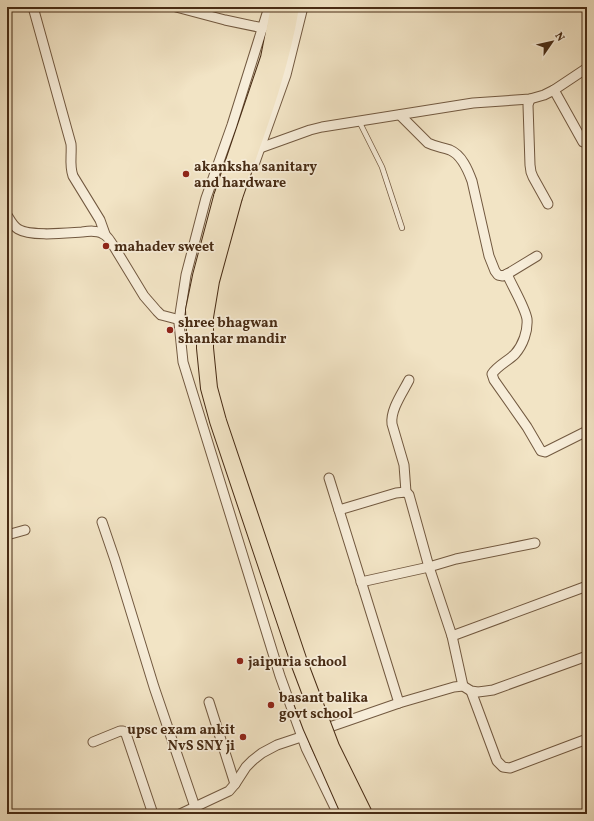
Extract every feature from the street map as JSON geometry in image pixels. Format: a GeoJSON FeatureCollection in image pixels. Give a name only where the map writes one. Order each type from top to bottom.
{"type":"FeatureCollection","features":[{"type":"Feature","properties":{"kind":"highway"},"geometry":{"type":"LineString","coordinates":[[280,7],[270,58],[228,197],[201,276],[194,310],[195,350],[198,379],[205,415],[289,667],[311,726],[350,814]]}},
{"type":"Feature","properties":{"kind":"highway"},"geometry":{"type":"LineString","coordinates":[[292,7],[282,53],[270,96],[228,197],[205,317],[205,348],[209,388],[218,420],[300,665],[331,747],[364,814]]}},
{"type":"Feature","properties":{"kind":"street"},"geometry":{"type":"LineString","coordinates":[[34,7],[71,144],[71,170],[73,176],[100,220],[105,234],[144,296],[162,315],[173,319],[209,324]]}},
{"type":"Feature","properties":{"kind":"street"},"geometry":{"type":"LineString","coordinates":[[176,7],[263,28]]}},
{"type":"Feature","properties":{"kind":"street"},"geometry":{"type":"LineString","coordinates":[[269,7],[232,125],[206,198],[186,275],[179,320],[183,362],[280,676],[306,748],[338,814]]}},
{"type":"Feature","properties":{"kind":"street"},"geometry":{"type":"LineString","coordinates":[[303,7],[286,75],[235,215],[215,283],[209,324],[212,370],[227,426],[305,666],[345,764],[372,814]]}},
{"type":"Feature","properties":{"kind":"street"},"geometry":{"type":"LineString","coordinates":[[260,148],[322,127],[472,103],[530,99],[554,90],[587,68]]}},
{"type":"Feature","properties":{"kind":"street"},"geometry":{"type":"LineString","coordinates":[[554,90],[583,142]]}},
{"type":"Feature","properties":{"kind":"street"},"geometry":{"type":"LineString","coordinates":[[530,99],[528,111],[531,172],[548,204]]}},
{"type":"Feature","properties":{"kind":"street"},"geometry":{"type":"LineString","coordinates":[[400,115],[428,143],[451,150],[461,159],[472,181],[487,249],[492,264],[498,275],[503,276],[537,256]]}},
{"type":"Feature","properties":{"kind":"street"},"geometry":{"type":"LineString","coordinates":[[7,215],[17,229],[32,234],[91,231],[105,234]]}},
{"type":"Feature","properties":{"kind":"street"},"geometry":{"type":"LineString","coordinates":[[507,274],[526,314],[527,322],[524,338],[519,349],[508,361],[495,370],[492,374],[494,380],[527,427],[541,451],[545,452],[587,431]]}},
{"type":"Feature","properties":{"kind":"street"},"geometry":{"type":"LineString","coordinates":[[409,380],[394,408],[391,418],[404,465],[406,492],[411,501],[429,567],[452,636],[467,689],[497,760],[503,767],[510,768],[587,739]]}},
{"type":"Feature","properties":{"kind":"street"},"geometry":{"type":"LineString","coordinates":[[329,478],[399,703]]}},
{"type":"Feature","properties":{"kind":"street"},"geometry":{"type":"LineString","coordinates":[[339,510],[396,493],[406,492]]}},
{"type":"Feature","properties":{"kind":"street"},"geometry":{"type":"LineString","coordinates":[[102,522],[154,687],[196,807]]}},
{"type":"Feature","properties":{"kind":"street"},"geometry":{"type":"LineString","coordinates":[[7,535],[24,530]]}},
{"type":"Feature","properties":{"kind":"street"},"geometry":{"type":"LineString","coordinates":[[361,582],[429,567],[456,559],[535,543]]}},
{"type":"Feature","properties":{"kind":"street"},"geometry":{"type":"LineString","coordinates":[[452,636],[587,586]]}},
{"type":"Feature","properties":{"kind":"street"},"geometry":{"type":"LineString","coordinates":[[180,814],[229,791],[246,767],[253,760],[277,745],[399,703],[454,687],[486,692],[587,656]]}},
{"type":"Feature","properties":{"kind":"street"},"geometry":{"type":"LineString","coordinates":[[209,702],[235,784]]}},
{"type":"Feature","properties":{"kind":"street"},"geometry":{"type":"LineString","coordinates":[[93,742],[120,731],[123,731],[126,734],[153,814]]}},
{"type":"Feature","properties":{"kind":"lane"},"geometry":{"type":"LineString","coordinates":[[359,121],[382,167],[402,228]]}},
{"type":"Feature","properties":{"kind":"place","name":"akanksha sanitary and hardware"},"geometry":{"type":"Point","coordinates":[186,174]}},
{"type":"Feature","properties":{"kind":"place","name":"mahadev sweet"},"geometry":{"type":"Point","coordinates":[106,246]}},
{"type":"Feature","properties":{"kind":"place","name":"shree bhagwan shankar mandir"},"geometry":{"type":"Point","coordinates":[170,330]}},
{"type":"Feature","properties":{"kind":"place","name":"jaipuria school"},"geometry":{"type":"Point","coordinates":[240,661]}},
{"type":"Feature","properties":{"kind":"place","name":"basant balika govt school"},"geometry":{"type":"Point","coordinates":[271,705]}},
{"type":"Feature","properties":{"kind":"place","name":"upsc exam ankit NvS SNY ji"},"geometry":{"type":"Point","coordinates":[243,737]}}]}
